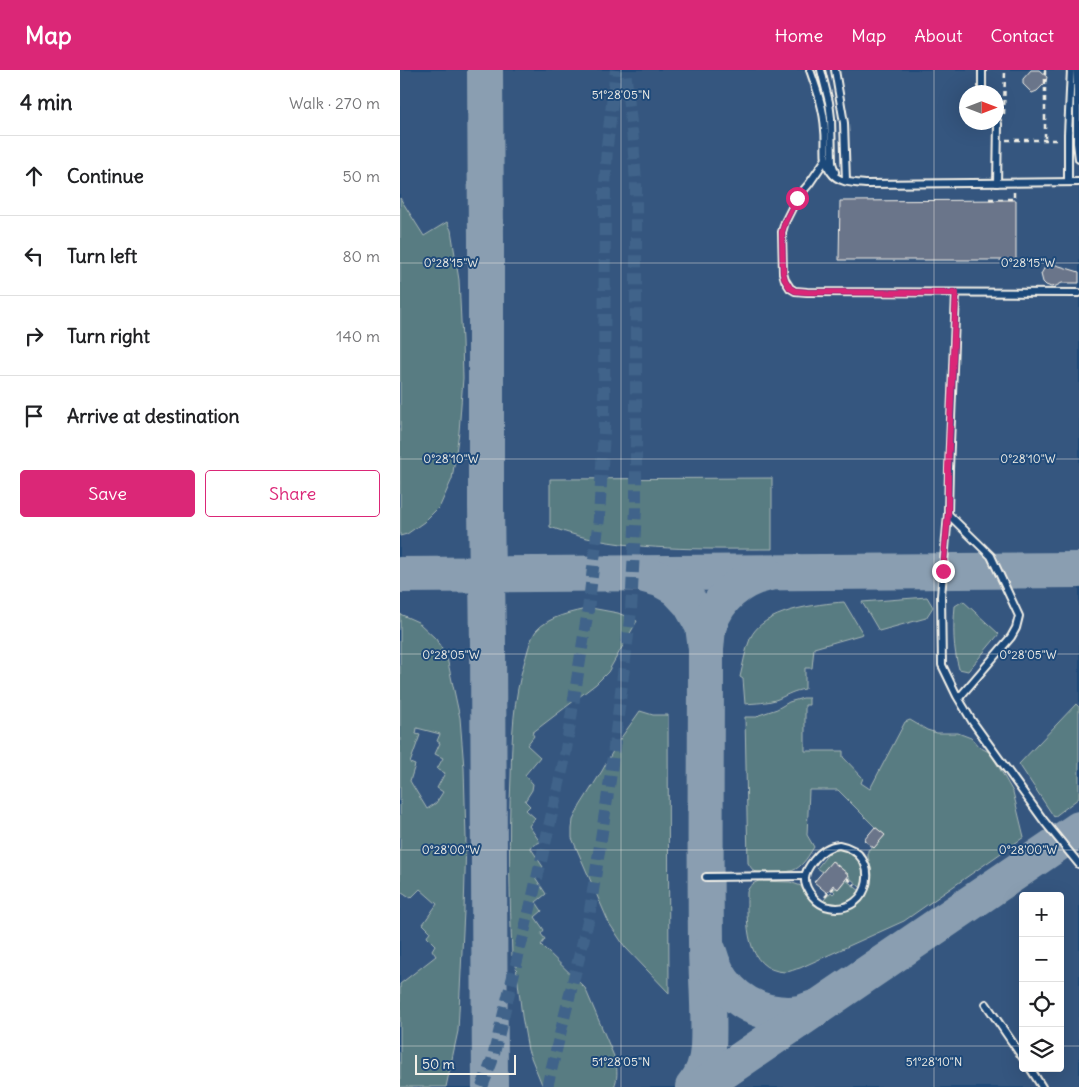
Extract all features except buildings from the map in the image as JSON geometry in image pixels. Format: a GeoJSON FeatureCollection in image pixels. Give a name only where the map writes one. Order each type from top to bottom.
{"type":"FeatureCollection","features":[{"type":"Feature","properties":{"kind":"lane"},"geometry":{"type":"LineString","coordinates":[[810,70],[820,98],[825,130],[826,159],[831,173],[839,179],[867,184],[1079,182]]}},
{"type":"Feature","properties":{"kind":"lane"},"geometry":{"type":"LineString","coordinates":[[821,70],[832,118],[832,163],[839,179]]}},
{"type":"Feature","properties":{"kind":"lane"},"geometry":{"type":"LineString","coordinates":[[835,70],[844,123],[846,181]]}},
{"type":"Feature","properties":{"kind":"lane"},"geometry":{"type":"LineString","coordinates":[[982,70],[982,85]]}},
{"type":"Feature","properties":{"kind":"lane"},"geometry":{"type":"LineString","coordinates":[[1068,182],[1071,70]]}},
{"type":"Feature","properties":{"kind":"lane"},"geometry":{"type":"LineString","coordinates":[[1077,70],[1077,143],[1079,158]]}},
{"type":"Feature","properties":{"kind":"lane"},"geometry":{"type":"LineString","coordinates":[[997,183],[998,130]]}},
{"type":"Feature","properties":{"kind":"lane"},"geometry":{"type":"LineString","coordinates":[[826,159],[797,198],[782,232],[783,273],[790,288],[795,291],[1079,293]]}},
{"type":"Feature","properties":{"kind":"lane"},"geometry":{"type":"LineString","coordinates":[[956,293],[948,469],[948,514],[941,596],[942,665],[972,721],[1044,822],[1079,864]]}},
{"type":"Feature","properties":{"kind":"lane"},"geometry":{"type":"LineString","coordinates":[[948,514],[990,556],[1018,616],[1016,628],[1011,637],[959,698]]}},
{"type":"Feature","properties":{"kind":"lane"},"geometry":{"type":"LineString","coordinates":[[839,845],[847,846],[859,855],[866,865],[868,875],[864,893],[849,906],[839,908],[819,904],[809,891],[805,876],[806,870],[820,852],[826,848],[839,845]]}},
{"type":"Feature","properties":{"kind":"lane"},"geometry":{"type":"LineString","coordinates":[[706,877],[805,876]]}},
{"type":"Feature","properties":{"kind":"lane"},"geometry":{"type":"LineString","coordinates":[[986,1004],[1019,1052]]}},
{"type":"Feature","properties":{"kind":"lane"},"geometry":{"type":"LineString","coordinates":[[1033,1072],[1042,1087]]}},
{"type":"Feature","properties":{"kind":"path"},"geometry":{"type":"LineString","coordinates":[[1004,122],[1005,70]]}},
{"type":"Feature","properties":{"kind":"path"},"geometry":{"type":"LineString","coordinates":[[1045,70],[1045,140]]}},
{"type":"Feature","properties":{"kind":"path"},"geometry":{"type":"LineString","coordinates":[[1004,140],[1068,140]]}},
{"type":"Feature","properties":{"kind":"shaded area"},"geometry":{"type":"Polygon","coordinates":[[[400,70],[1079,70],[1079,1087],[400,1087],[400,70]]]}},
{"type":"Feature","properties":{"kind":"green space"},"geometry":{"type":"Polygon","coordinates":[[[400,198],[424,236],[447,222],[451,230],[459,280],[463,378],[459,432],[452,479],[440,506],[424,522],[407,534],[400,536],[400,198]]]}},
{"type":"Feature","properties":{"kind":"green space"},"geometry":{"type":"Polygon","coordinates":[[[772,478],[772,549],[679,548],[632,545],[587,538],[550,527],[550,479],[772,478]]]}},
{"type":"Feature","properties":{"kind":"green space"},"geometry":{"type":"Polygon","coordinates":[[[927,597],[933,607],[926,618],[879,631],[862,602],[927,597]]]}},
{"type":"Feature","properties":{"kind":"green space"},"geometry":{"type":"Polygon","coordinates":[[[963,601],[999,634],[968,671],[959,669],[954,638],[955,606],[963,601]]]}},
{"type":"Feature","properties":{"kind":"green space"},"geometry":{"type":"Polygon","coordinates":[[[844,602],[863,634],[814,648],[812,668],[805,668],[805,689],[762,703],[745,704],[743,679],[740,677],[748,644],[756,629],[777,615],[791,610],[844,602]]]}},
{"type":"Feature","properties":{"kind":"green space"},"geometry":{"type":"Polygon","coordinates":[[[591,608],[618,613],[637,621],[608,672],[596,684],[532,733],[534,736],[527,745],[540,757],[525,775],[533,784],[532,790],[525,801],[530,806],[526,810],[535,818],[529,826],[540,842],[530,847],[543,867],[533,874],[546,894],[536,902],[542,911],[535,917],[544,930],[541,934],[545,939],[541,945],[585,988],[616,1061],[617,1077],[614,1087],[543,1087],[528,1050],[515,957],[512,956],[510,822],[514,718],[521,675],[531,641],[536,631],[554,618],[591,608]]]}},
{"type":"Feature","properties":{"kind":"green space"},"geometry":{"type":"Polygon","coordinates":[[[400,614],[418,622],[436,639],[447,658],[460,718],[466,838],[464,911],[458,1031],[446,1087],[400,1087],[400,984],[436,956],[432,950],[435,945],[427,937],[430,931],[423,924],[437,904],[420,889],[411,898],[402,892],[400,894],[400,614]],[[417,728],[416,734],[420,735],[410,763],[415,765],[410,781],[427,809],[436,803],[443,792],[437,788],[445,773],[437,769],[443,758],[435,754],[440,743],[437,741],[440,734],[417,728]]]}},
{"type":"Feature","properties":{"kind":"green space"},"geometry":{"type":"Polygon","coordinates":[[[809,698],[809,705],[805,705],[805,751],[843,751],[843,757],[863,778],[861,783],[870,789],[905,722],[910,720],[927,730],[937,733],[958,733],[971,738],[979,747],[989,752],[993,757],[1013,792],[1024,837],[904,921],[800,968],[785,972],[772,969],[762,963],[755,953],[748,930],[747,892],[749,888],[759,881],[790,882],[801,886],[812,901],[818,905],[840,910],[854,906],[865,896],[870,884],[872,874],[868,850],[874,848],[885,835],[838,790],[809,790],[807,835],[814,847],[804,862],[793,870],[770,873],[756,872],[748,863],[745,717],[757,717],[789,702],[809,698]]]}},
{"type":"Feature","properties":{"kind":"green space"},"geometry":{"type":"Polygon","coordinates":[[[1076,704],[1079,707],[1079,798],[1054,817],[1019,764],[1076,704]]]}},
{"type":"Feature","properties":{"kind":"green space"},"geometry":{"type":"Polygon","coordinates":[[[640,711],[653,715],[668,715],[669,993],[625,947],[609,923],[572,838],[573,820],[580,806],[618,742],[640,711]]]}},
{"type":"Feature","properties":{"kind":"green space"},"geometry":{"type":"Polygon","coordinates":[[[836,849],[850,852],[859,861],[864,874],[861,888],[833,861],[823,872],[817,868],[828,854],[836,849]]]}},
{"type":"Feature","properties":{"kind":"green space"},"geometry":{"type":"Polygon","coordinates":[[[846,880],[860,891],[852,899],[838,904],[823,901],[831,892],[833,894],[835,892],[833,890],[838,889],[846,880]]]}},
{"type":"Feature","properties":{"kind":"taxiway"},"geometry":{"type":"LineString","coordinates":[[485,70],[490,1087]]}},
{"type":"Feature","properties":{"kind":"taxiway"},"geometry":{"type":"LineString","coordinates":[[400,575],[1079,570]]}},
{"type":"Feature","properties":{"kind":"taxiway"},"geometry":{"type":"LineString","coordinates":[[706,649],[709,625],[718,606],[738,586],[766,574]]}},
{"type":"Feature","properties":{"kind":"taxiway"},"geometry":{"type":"LineString","coordinates":[[645,575],[660,579],[676,588],[690,603],[703,626],[706,649],[706,955],[708,1035],[705,1064],[699,1079],[693,1087]]}},
{"type":"Feature","properties":{"kind":"taxiway"},"geometry":{"type":"LineString","coordinates":[[701,1087],[1079,829]]}},
{"type":"Feature","properties":{"kind":"taxiway"},"geometry":{"type":"LineString","coordinates":[[709,952],[717,973],[723,982],[730,991],[748,1004],[758,1009],[784,1014],[800,1013],[814,1008]]}},
{"type":"Feature","properties":{"kind":"tunnel"},"geometry":{"type":"LineString","coordinates":[[482,1087],[492,1061],[564,762],[588,610],[599,518],[604,431],[605,188],[607,146],[616,70]]}},
{"type":"Feature","properties":{"kind":"tunnel"},"geometry":{"type":"LineString","coordinates":[[547,1087],[589,917],[610,780],[631,611],[636,508],[636,183],[625,70]]}},
{"type":"Feature","properties":{"kind":"route"},"geometry":{"type":"LineString","coordinates":[[797,198],[782,232],[783,273],[790,288],[795,291],[956,293],[948,469],[948,514],[943,571]]}}]}
